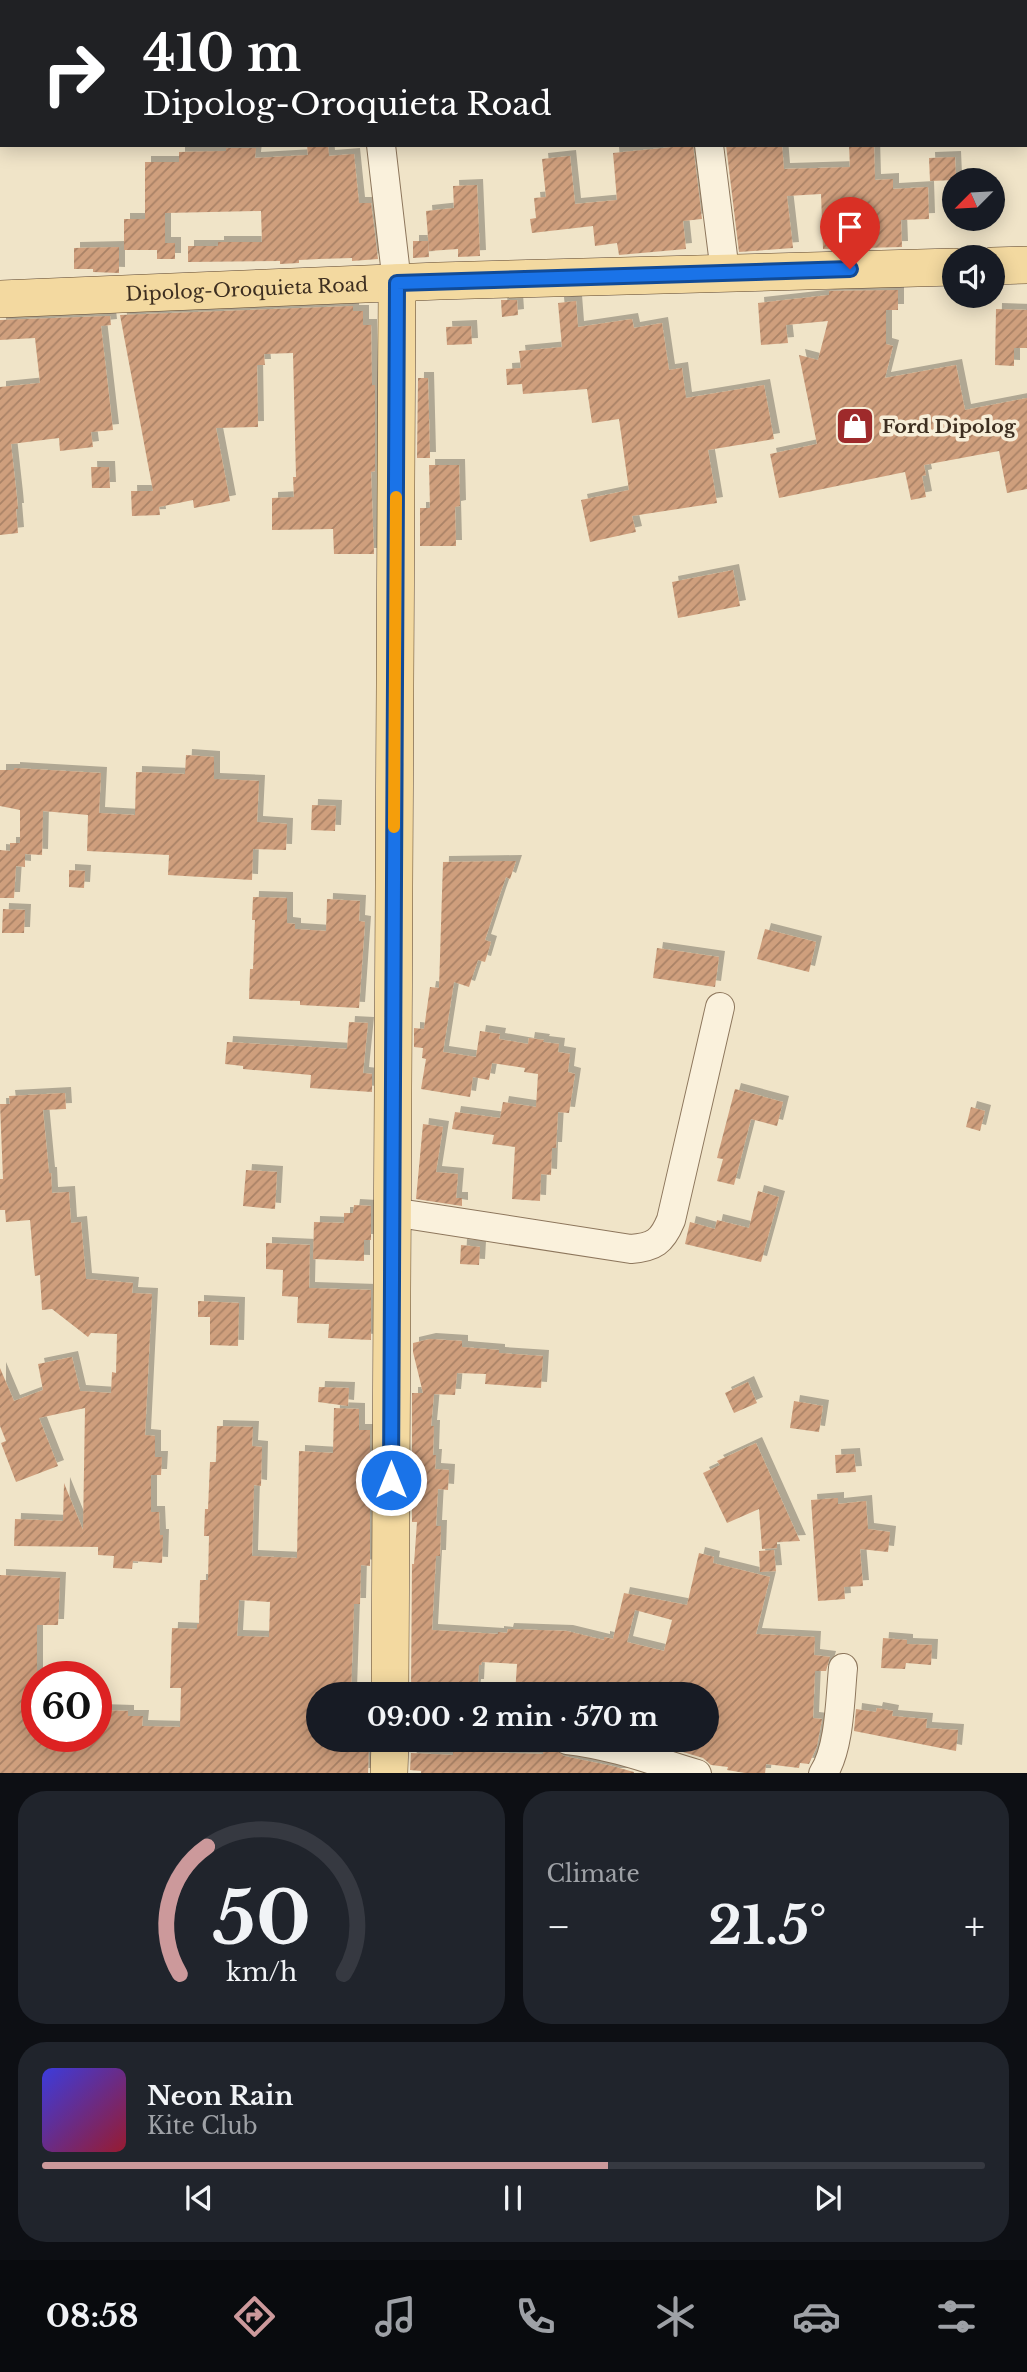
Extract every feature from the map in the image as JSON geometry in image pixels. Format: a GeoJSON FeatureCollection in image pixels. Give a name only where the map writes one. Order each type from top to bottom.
{"type":"FeatureCollection","features":[{"type":"Feature","properties":{"kind":"main road"},"geometry":{"type":"LineString","coordinates":[[1005,266],[1027,265]]}},
{"type":"Feature","properties":{"kind":"main road","name":"Dipolog-Oroquieta Road"},"geometry":{"type":"LineString","coordinates":[[0,299],[397,283],[942,267]]}},
{"type":"Feature","properties":{"kind":"main road"},"geometry":{"type":"LineString","coordinates":[[390,1682],[397,283]]}},
{"type":"Feature","properties":{"kind":"main road"},"geometry":{"type":"LineString","coordinates":[[390,1752],[390,1773]]}},
{"type":"Feature","properties":{"kind":"street"},"geometry":{"type":"LineString","coordinates":[[381,147],[397,283]]}},
{"type":"Feature","properties":{"kind":"street"},"geometry":{"type":"LineString","coordinates":[[709,147],[725,272]]}},
{"type":"Feature","properties":{"kind":"street"},"geometry":{"type":"LineString","coordinates":[[392,1212],[631,1248],[649,1247],[659,1240],[671,1220],[720,1007]]}},
{"type":"Feature","properties":{"kind":"street"},"geometry":{"type":"LineString","coordinates":[[823,1773],[835,1739],[843,1668]]}},
{"type":"Feature","properties":{"kind":"street"},"geometry":{"type":"LineString","coordinates":[[625,1752],[697,1773]]}},
{"type":"Feature","properties":{"kind":"building"},"geometry":{"type":"Polygon","coordinates":[[[307,147],[328,147],[329,156],[354,154],[359,203],[371,203],[378,259],[299,260],[299,263],[280,264],[280,261],[188,262],[188,246],[218,246],[218,242],[262,242],[261,211],[165,213],[165,243],[175,243],[175,259],[157,259],[157,250],[124,250],[124,219],[145,219],[145,162],[179,162],[179,152],[226,151],[226,148],[256,148],[255,158],[308,155],[307,147]]]}},
{"type":"Feature","properties":{"kind":"building"},"geometry":{"type":"Polygon","coordinates":[[[693,147],[702,219],[683,221],[686,249],[619,255],[617,243],[595,246],[593,226],[532,233],[530,219],[536,218],[534,198],[546,197],[542,159],[570,156],[575,204],[617,200],[613,153],[693,147]]]}},
{"type":"Feature","properties":{"kind":"building"},"geometry":{"type":"Polygon","coordinates":[[[726,147],[782,147],[784,169],[850,167],[849,147],[874,147],[875,180],[893,179],[893,189],[928,187],[929,219],[901,220],[902,247],[823,249],[821,194],[787,196],[793,248],[739,252],[726,147]]]}},
{"type":"Feature","properties":{"kind":"building"},"geometry":{"type":"Polygon","coordinates":[[[955,157],[955,168],[942,168],[942,181],[930,181],[929,158],[955,157]]]}},
{"type":"Feature","properties":{"kind":"building"},"geometry":{"type":"Polygon","coordinates":[[[477,185],[480,256],[458,257],[458,249],[429,251],[426,211],[454,208],[453,186],[477,185]]]}},
{"type":"Feature","properties":{"kind":"building"},"geometry":{"type":"Polygon","coordinates":[[[413,241],[428,241],[429,257],[413,258],[413,241]]]}},
{"type":"Feature","properties":{"kind":"building"},"geometry":{"type":"Polygon","coordinates":[[[119,247],[119,273],[74,269],[74,248],[119,247]]]}},
{"type":"Feature","properties":{"kind":"building"},"geometry":{"type":"Polygon","coordinates":[[[898,290],[898,310],[886,310],[886,344],[893,346],[885,378],[956,365],[965,410],[1027,398],[1027,489],[1007,493],[999,451],[924,465],[926,475],[922,476],[926,497],[911,500],[905,472],[779,498],[770,454],[817,444],[799,355],[818,360],[828,321],[786,325],[788,343],[761,345],[758,303],[829,295],[829,291],[898,290]]]}},
{"type":"Feature","properties":{"kind":"building"},"geometry":{"type":"Polygon","coordinates":[[[501,300],[517,300],[518,315],[502,317],[501,300]]]}},
{"type":"Feature","properties":{"kind":"building"},"geometry":{"type":"Polygon","coordinates":[[[576,301],[578,327],[632,319],[634,328],[662,323],[669,370],[682,368],[686,398],[764,385],[774,439],[708,450],[717,503],[632,516],[636,532],[590,542],[581,500],[629,490],[619,419],[592,423],[587,389],[523,394],[522,384],[507,385],[506,369],[521,368],[519,351],[562,347],[558,303],[576,301]]]}},
{"type":"Feature","properties":{"kind":"building"},"geometry":{"type":"Polygon","coordinates":[[[353,306],[353,311],[363,311],[363,325],[371,325],[372,385],[375,385],[375,471],[371,472],[374,554],[334,554],[333,529],[272,530],[272,498],[294,497],[293,477],[296,477],[293,353],[264,354],[265,365],[257,365],[258,427],[216,428],[230,501],[194,508],[193,500],[159,507],[160,515],[132,516],[131,491],[153,491],[120,315],[353,306]]]}},
{"type":"Feature","properties":{"kind":"building"},"geometry":{"type":"Polygon","coordinates":[[[996,309],[1027,310],[1027,348],[1014,348],[1014,366],[995,365],[996,309]]]}},
{"type":"Feature","properties":{"kind":"building"},"geometry":{"type":"Polygon","coordinates":[[[110,316],[111,325],[101,326],[113,430],[91,432],[93,447],[60,451],[59,438],[11,444],[18,533],[0,535],[0,387],[40,383],[35,338],[0,340],[0,320],[110,316]]]}},
{"type":"Feature","properties":{"kind":"building"},"geometry":{"type":"Polygon","coordinates":[[[471,326],[472,344],[447,345],[446,327],[471,326]]]}},
{"type":"Feature","properties":{"kind":"building"},"geometry":{"type":"Polygon","coordinates":[[[418,378],[428,378],[430,458],[417,458],[418,378]]]}},
{"type":"Feature","properties":{"kind":"building"},"geometry":{"type":"Polygon","coordinates":[[[429,465],[459,465],[460,506],[455,507],[456,546],[420,546],[420,508],[430,508],[429,465]]]}},
{"type":"Feature","properties":{"kind":"building"},"geometry":{"type":"Polygon","coordinates":[[[91,467],[109,467],[110,488],[92,488],[91,467]]]}},
{"type":"Feature","properties":{"kind":"building"},"geometry":{"type":"Polygon","coordinates":[[[733,570],[740,606],[678,618],[672,582],[733,570]]]}},
{"type":"Feature","properties":{"kind":"building"},"geometry":{"type":"Polygon","coordinates":[[[186,755],[214,757],[214,779],[259,781],[257,822],[287,824],[286,850],[253,849],[252,880],[168,875],[169,855],[87,851],[88,815],[43,811],[42,855],[25,854],[25,867],[16,866],[14,898],[0,898],[0,850],[10,851],[10,843],[20,843],[20,810],[0,806],[0,770],[14,768],[101,773],[99,813],[135,815],[136,772],[185,774],[186,755]]]}},
{"type":"Feature","properties":{"kind":"building"},"geometry":{"type":"Polygon","coordinates":[[[312,805],[336,806],[335,831],[311,830],[312,805]]]}},
{"type":"Feature","properties":{"kind":"building"},"geometry":{"type":"Polygon","coordinates":[[[516,861],[510,879],[506,877],[485,940],[491,942],[485,962],[478,960],[469,987],[454,982],[443,1052],[476,1057],[480,1031],[500,1034],[499,1039],[528,1044],[529,1038],[544,1040],[543,1042],[559,1044],[558,1052],[570,1054],[568,1072],[575,1074],[569,1113],[558,1112],[551,1175],[541,1174],[540,1201],[512,1199],[515,1147],[492,1144],[494,1135],[452,1129],[455,1112],[500,1118],[503,1102],[536,1107],[538,1074],[524,1072],[525,1068],[492,1063],[489,1080],[473,1077],[470,1097],[421,1089],[426,1059],[422,1058],[423,1048],[414,1047],[414,1028],[424,1029],[430,987],[439,988],[443,862],[516,861]]]}},
{"type":"Feature","properties":{"kind":"building"},"geometry":{"type":"Polygon","coordinates":[[[69,870],[85,871],[84,888],[69,887],[69,870]]]}},
{"type":"Feature","properties":{"kind":"building"},"geometry":{"type":"Polygon","coordinates":[[[253,897],[287,898],[287,923],[295,924],[295,929],[326,931],[327,899],[360,901],[359,921],[365,922],[359,1008],[300,1005],[300,1001],[249,999],[255,920],[252,920],[253,897]]]}},
{"type":"Feature","properties":{"kind":"building"},"geometry":{"type":"Polygon","coordinates":[[[3,909],[25,910],[24,933],[2,933],[3,909]]]}},
{"type":"Feature","properties":{"kind":"building"},"geometry":{"type":"Polygon","coordinates":[[[765,929],[816,942],[809,972],[757,959],[765,929]]]}},
{"type":"Feature","properties":{"kind":"building"},"geometry":{"type":"Polygon","coordinates":[[[657,948],[719,957],[715,987],[653,978],[657,948]]]}},
{"type":"Feature","properties":{"kind":"building"},"geometry":{"type":"Polygon","coordinates":[[[349,1022],[368,1023],[363,1073],[372,1074],[372,1092],[310,1088],[311,1075],[243,1069],[243,1066],[225,1064],[227,1042],[347,1049],[349,1022]]]}},
{"type":"Feature","properties":{"kind":"building"},"geometry":{"type":"Polygon","coordinates":[[[735,1089],[783,1102],[777,1126],[751,1119],[734,1185],[717,1181],[723,1159],[717,1158],[735,1089]]]}},
{"type":"Feature","properties":{"kind":"building"},"geometry":{"type":"Polygon","coordinates":[[[65,1093],[66,1109],[43,1110],[49,1173],[52,1193],[69,1192],[71,1223],[81,1222],[86,1279],[133,1283],[132,1293],[152,1294],[145,1435],[155,1436],[155,1457],[162,1457],[161,1475],[151,1475],[151,1512],[159,1512],[160,1535],[163,1535],[162,1563],[133,1561],[132,1569],[113,1568],[114,1556],[98,1555],[98,1547],[14,1546],[15,1519],[63,1521],[64,1483],[83,1530],[85,1408],[39,1418],[58,1466],[16,1482],[1,1443],[6,1441],[0,1426],[0,1368],[14,1401],[43,1390],[38,1364],[72,1357],[80,1391],[111,1393],[112,1372],[116,1373],[117,1334],[91,1333],[88,1337],[52,1309],[42,1310],[40,1275],[35,1276],[30,1220],[6,1222],[5,1210],[0,1210],[0,1179],[3,1179],[0,1104],[10,1104],[9,1096],[65,1093]]]}},
{"type":"Feature","properties":{"kind":"building"},"geometry":{"type":"Polygon","coordinates":[[[971,1107],[985,1111],[980,1131],[966,1127],[971,1107]]]}},
{"type":"Feature","properties":{"kind":"building"},"geometry":{"type":"Polygon","coordinates":[[[423,1124],[443,1127],[436,1172],[458,1174],[456,1198],[462,1198],[462,1206],[416,1199],[423,1124]]]}},
{"type":"Feature","properties":{"kind":"building"},"geometry":{"type":"Polygon","coordinates":[[[246,1170],[277,1172],[275,1209],[243,1206],[246,1170]]]}},
{"type":"Feature","properties":{"kind":"building"},"geometry":{"type":"Polygon","coordinates":[[[758,1191],[779,1197],[761,1262],[685,1244],[690,1222],[715,1229],[717,1220],[749,1228],[758,1191]]]}},
{"type":"Feature","properties":{"kind":"building"},"geometry":{"type":"Polygon","coordinates":[[[354,1205],[371,1206],[371,1240],[364,1240],[364,1261],[313,1259],[314,1222],[344,1223],[344,1213],[353,1213],[354,1205]]]}},
{"type":"Feature","properties":{"kind":"building"},"geometry":{"type":"Polygon","coordinates":[[[266,1243],[310,1245],[309,1288],[371,1290],[371,1340],[328,1338],[329,1324],[297,1323],[298,1297],[282,1296],[283,1270],[266,1269],[266,1243]]]}},
{"type":"Feature","properties":{"kind":"building"},"geometry":{"type":"Polygon","coordinates":[[[461,1245],[480,1247],[479,1265],[460,1264],[461,1245]]]}},
{"type":"Feature","properties":{"kind":"building"},"geometry":{"type":"Polygon","coordinates":[[[198,1301],[239,1303],[238,1346],[210,1345],[210,1317],[198,1317],[198,1301]]]}},
{"type":"Feature","properties":{"kind":"building"},"geometry":{"type":"Polygon","coordinates":[[[430,1339],[462,1341],[462,1347],[543,1356],[541,1388],[485,1384],[486,1374],[457,1373],[455,1395],[434,1394],[431,1426],[434,1426],[435,1469],[449,1470],[448,1490],[438,1489],[436,1526],[441,1526],[440,1556],[436,1556],[432,1630],[498,1634],[507,1633],[508,1629],[567,1631],[604,1640],[604,1637],[613,1639],[624,1593],[687,1605],[699,1553],[714,1557],[713,1563],[770,1577],[756,1634],[815,1637],[814,1655],[830,1657],[826,1671],[815,1671],[813,1718],[822,1719],[817,1746],[809,1764],[800,1763],[799,1768],[766,1764],[765,1773],[745,1773],[711,1765],[703,1758],[683,1752],[719,1752],[719,1682],[516,1682],[517,1664],[482,1662],[479,1665],[478,1682],[411,1682],[412,1564],[417,1522],[412,1522],[412,1393],[423,1393],[413,1343],[430,1339]],[[635,1610],[627,1642],[664,1651],[672,1620],[635,1610]]]}},
{"type":"Feature","properties":{"kind":"building"},"geometry":{"type":"Polygon","coordinates":[[[748,1382],[757,1403],[734,1413],[725,1393],[748,1382]]]}},
{"type":"Feature","properties":{"kind":"building"},"geometry":{"type":"Polygon","coordinates":[[[319,1387],[349,1388],[348,1406],[318,1402],[319,1387]]]}},
{"type":"Feature","properties":{"kind":"building"},"geometry":{"type":"Polygon","coordinates":[[[794,1401],[823,1406],[819,1432],[790,1428],[794,1401]]]}},
{"type":"Feature","properties":{"kind":"building"},"geometry":{"type":"Polygon","coordinates":[[[334,1408],[359,1409],[359,1430],[370,1430],[370,1566],[361,1565],[360,1604],[354,1604],[351,1682],[306,1682],[306,1752],[369,1752],[368,1773],[0,1773],[0,1575],[60,1578],[58,1625],[37,1625],[37,1661],[21,1661],[21,1752],[112,1752],[112,1710],[128,1711],[128,1716],[143,1716],[142,1726],[180,1727],[181,1688],[170,1688],[172,1628],[197,1629],[199,1624],[200,1580],[208,1580],[209,1536],[204,1536],[205,1509],[208,1509],[210,1462],[216,1462],[217,1426],[253,1427],[252,1446],[262,1447],[261,1486],[254,1485],[252,1556],[297,1558],[299,1451],[333,1453],[334,1408]],[[239,1600],[237,1636],[269,1637],[270,1602],[239,1600]]]}},
{"type":"Feature","properties":{"kind":"building"},"geometry":{"type":"Polygon","coordinates":[[[756,1443],[800,1541],[777,1542],[777,1548],[762,1549],[759,1509],[727,1523],[703,1473],[720,1465],[717,1461],[756,1443]]]}},
{"type":"Feature","properties":{"kind":"building"},"geometry":{"type":"Polygon","coordinates":[[[854,1454],[856,1472],[836,1473],[835,1455],[854,1454]]]}},
{"type":"Feature","properties":{"kind":"building"},"geometry":{"type":"Polygon","coordinates":[[[838,1498],[838,1504],[866,1501],[868,1529],[890,1532],[888,1552],[860,1549],[863,1586],[844,1587],[845,1599],[818,1601],[811,1500],[838,1498]]]}},
{"type":"Feature","properties":{"kind":"building"},"geometry":{"type":"Polygon","coordinates":[[[774,1550],[776,1571],[760,1572],[759,1551],[774,1550]]]}},
{"type":"Feature","properties":{"kind":"building"},"geometry":{"type":"Polygon","coordinates":[[[883,1638],[907,1640],[907,1644],[932,1645],[931,1665],[906,1663],[905,1669],[881,1668],[883,1638]]]}},
{"type":"Feature","properties":{"kind":"building"},"geometry":{"type":"Polygon","coordinates":[[[877,1708],[893,1711],[892,1716],[927,1719],[926,1728],[958,1730],[956,1751],[854,1731],[856,1709],[876,1712],[877,1708]]]}},
{"type":"Feature","properties":{"kind":"building"},"geometry":{"type":"Polygon","coordinates":[[[453,1752],[558,1752],[564,1756],[634,1773],[421,1773],[410,1770],[411,1753],[453,1755],[453,1752]]]}},
{"type":"Feature","properties":{"kind":"slow traffic"},"geometry":{"type":"LineString","coordinates":[[394,827],[396,497]]}},
{"type":"Feature","properties":{"kind":"place","name":"Ford Dipolog"},"geometry":{"type":"Point","coordinates":[855,426]}},
{"type":"Feature","properties":{"kind":"route"},"geometry":{"type":"LineString","coordinates":[[391,1480],[397,283],[850,269]]}}]}
